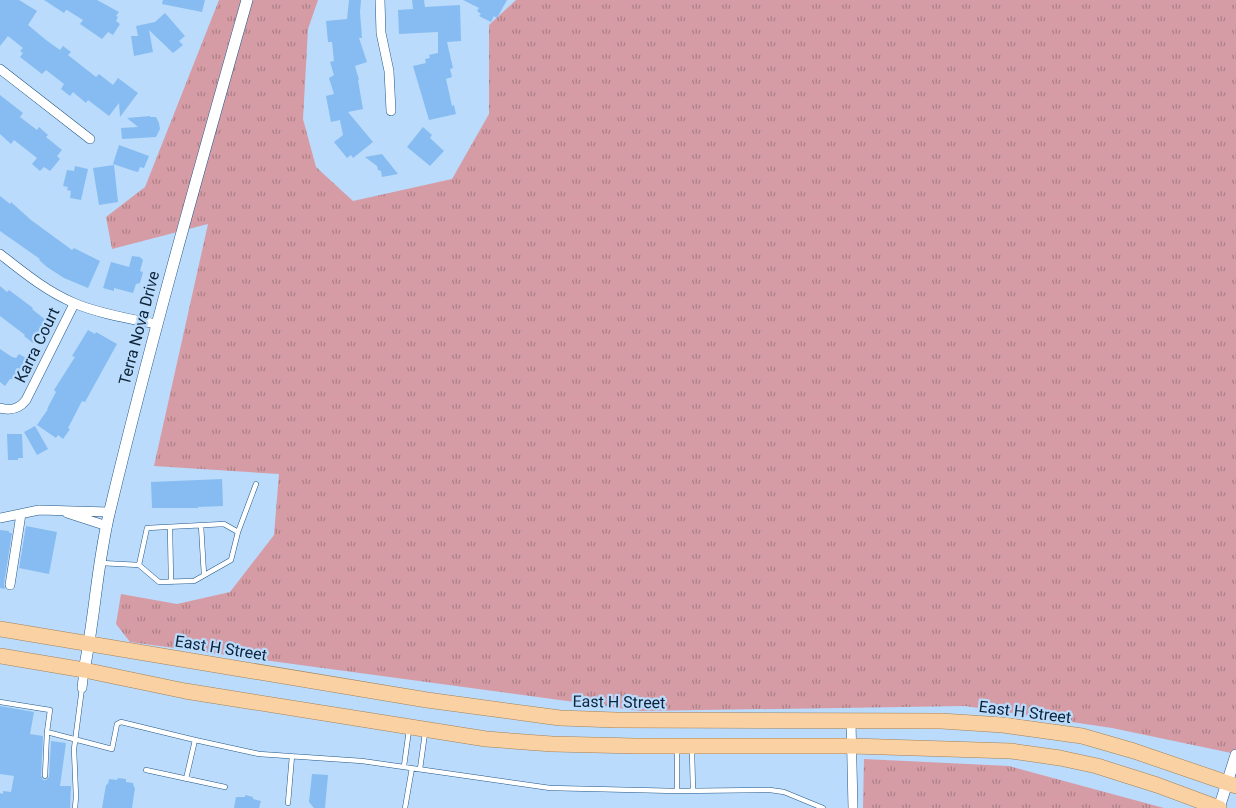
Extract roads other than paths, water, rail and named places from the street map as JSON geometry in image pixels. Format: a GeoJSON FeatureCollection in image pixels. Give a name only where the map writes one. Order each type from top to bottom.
{"type":"FeatureCollection","features":[{"type":"Feature","properties":{"kind":"main road","name":"East H Street"},"geometry":{"type":"LineString","coordinates":[[0,630],[427,700],[560,718],[955,721],[1004,725],[1082,736],[1134,751],[1231,784]]}},
{"type":"Feature","properties":{"kind":"main road"},"geometry":{"type":"LineString","coordinates":[[0,656],[185,690],[486,739],[552,744],[677,747],[852,746],[1011,751],[1098,766],[1219,808]]}},
{"type":"Feature","properties":{"kind":"street","name":"Terra Nova Drive"},"geometry":{"type":"LineString","coordinates":[[84,670],[90,644],[109,512],[156,324],[246,0]]}},
{"type":"Feature","properties":{"kind":"street"},"geometry":{"type":"LineString","coordinates":[[380,0],[381,27],[389,71],[391,111]]}},
{"type":"Feature","properties":{"kind":"street"},"geometry":{"type":"LineString","coordinates":[[0,69],[90,139]]}},
{"type":"Feature","properties":{"kind":"street"},"geometry":{"type":"LineString","coordinates":[[0,254],[40,285],[74,304],[156,324]]}},
{"type":"Feature","properties":{"kind":"street","name":"Karra Court"},"geometry":{"type":"LineString","coordinates":[[0,408],[13,410],[21,406],[26,400],[74,304]]}},
{"type":"Feature","properties":{"kind":"street"},"geometry":{"type":"LineString","coordinates":[[0,518],[39,510],[55,509],[109,512]]}},
{"type":"Feature","properties":{"kind":"street"},"geometry":{"type":"LineString","coordinates":[[55,509],[107,526]]}},
{"type":"Feature","properties":{"kind":"street"},"geometry":{"type":"LineString","coordinates":[[10,585],[21,514]]}},
{"type":"Feature","properties":{"kind":"street"},"geometry":{"type":"LineString","coordinates":[[82,688],[84,670]]}},
{"type":"Feature","properties":{"kind":"street"},"geometry":{"type":"LineString","coordinates":[[851,721],[852,808]]}},
{"type":"Feature","properties":{"kind":"street"},"geometry":{"type":"LineString","coordinates":[[1219,808],[1231,784],[1236,755]]}},
{"type":"Feature","properties":{"kind":"lane"},"geometry":{"type":"LineString","coordinates":[[101,562],[139,565],[159,582],[194,581],[231,560],[238,532],[256,484]]}},
{"type":"Feature","properties":{"kind":"lane"},"geometry":{"type":"LineString","coordinates":[[139,565],[146,528],[224,524],[238,532]]}},
{"type":"Feature","properties":{"kind":"lane"},"geometry":{"type":"LineString","coordinates":[[200,525],[204,575]]}},
{"type":"Feature","properties":{"kind":"lane"},"geometry":{"type":"LineString","coordinates":[[170,527],[171,582]]}},
{"type":"Feature","properties":{"kind":"lane"},"geometry":{"type":"LineString","coordinates":[[75,808],[74,748],[82,688]]}},
{"type":"Feature","properties":{"kind":"lane"},"geometry":{"type":"LineString","coordinates":[[0,702],[50,710],[45,776]]}},
{"type":"Feature","properties":{"kind":"lane"},"geometry":{"type":"LineString","coordinates":[[47,732],[112,749],[118,724],[121,722],[259,754],[362,761],[550,788],[677,791],[770,790],[784,792],[823,808]]}},
{"type":"Feature","properties":{"kind":"lane"},"geometry":{"type":"LineString","coordinates":[[404,766],[410,726]]}},
{"type":"Feature","properties":{"kind":"lane"},"geometry":{"type":"LineString","coordinates":[[420,769],[426,728]]}},
{"type":"Feature","properties":{"kind":"lane"},"geometry":{"type":"LineString","coordinates":[[186,779],[195,740]]}},
{"type":"Feature","properties":{"kind":"lane"},"geometry":{"type":"LineString","coordinates":[[677,747],[677,791]]}},
{"type":"Feature","properties":{"kind":"lane"},"geometry":{"type":"LineString","coordinates":[[692,747],[693,791]]}},
{"type":"Feature","properties":{"kind":"lane"},"geometry":{"type":"LineString","coordinates":[[288,803],[292,756]]}},
{"type":"Feature","properties":{"kind":"lane"},"geometry":{"type":"LineString","coordinates":[[405,808],[412,768]]}},
{"type":"Feature","properties":{"kind":"lane"},"geometry":{"type":"LineString","coordinates":[[146,770],[225,787]]}}]}
